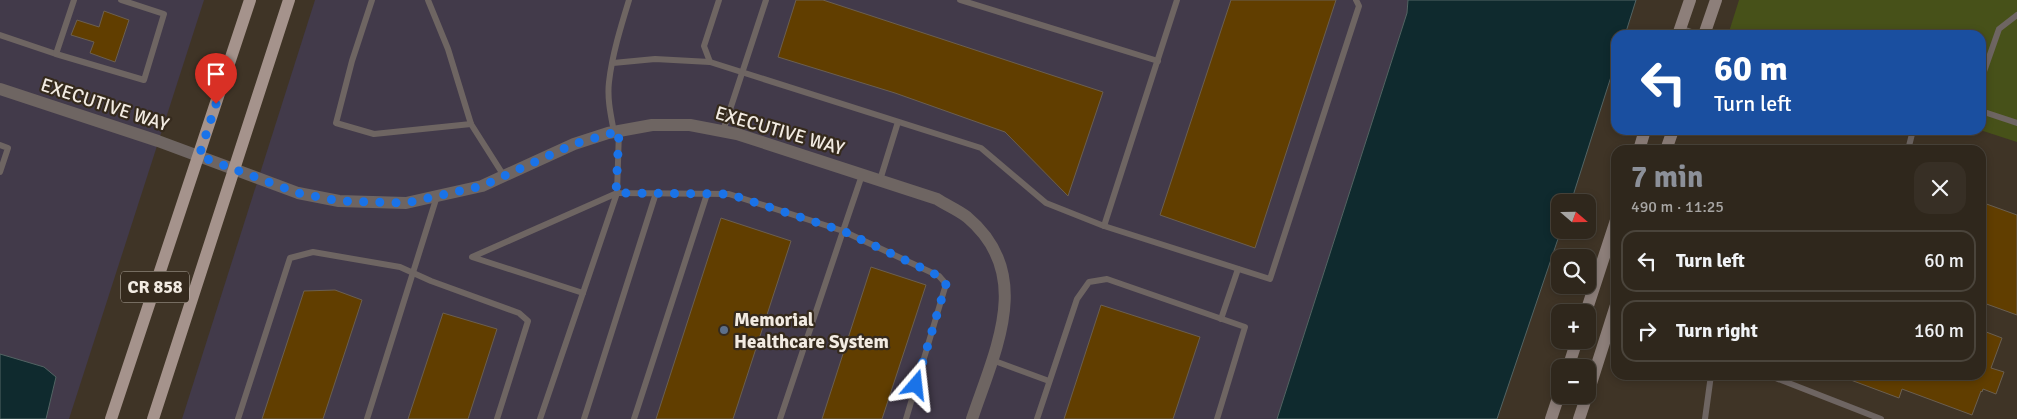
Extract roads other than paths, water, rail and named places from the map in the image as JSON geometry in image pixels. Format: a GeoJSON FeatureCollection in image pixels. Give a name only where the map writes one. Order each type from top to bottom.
{"type":"FeatureCollection","features":[{"type":"Feature","properties":{"kind":"main road","name":"CR 858"},"geometry":{"type":"LineString","coordinates":[[111,419],[250,0]]}},
{"type":"Feature","properties":{"kind":"main road","name":"CR 858"},"geometry":{"type":"LineString","coordinates":[[152,419],[289,0]]}},
{"type":"Feature","properties":{"kind":"street"},"geometry":{"type":"LineString","coordinates":[[1680,30],[1690,0]]}},
{"type":"Feature","properties":{"kind":"street"},"geometry":{"type":"LineString","coordinates":[[1706,30],[1716,0]]}},
{"type":"Feature","properties":{"kind":"street","name":"EXECUTIVE WAY"},"geometry":{"type":"LineString","coordinates":[[0,89],[199,156],[298,193],[339,201],[406,203],[482,186],[574,144],[616,132],[652,125],[690,125],[737,134],[937,199],[966,216],[988,239],[1003,270],[1006,300],[1003,326],[992,360]]}},
{"type":"Feature","properties":{"kind":"street"},"geometry":{"type":"LineString","coordinates":[[1589,304],[1611,235]]}},
{"type":"Feature","properties":{"kind":"street"},"geometry":{"type":"LineString","coordinates":[[1596,366],[1611,320]]}},
{"type":"Feature","properties":{"kind":"street"},"geometry":{"type":"LineString","coordinates":[[972,419],[992,360]]}},
{"type":"Feature","properties":{"kind":"street"},"geometry":{"type":"LineString","coordinates":[[1551,419],[1556,404]]}},
{"type":"Feature","properties":{"kind":"street"},"geometry":{"type":"LineString","coordinates":[[1579,419],[1584,404]]}},
{"type":"Feature","properties":{"kind":"lane"},"geometry":{"type":"LineString","coordinates":[[56,54],[74,0]]}},
{"type":"Feature","properties":{"kind":"lane"},"geometry":{"type":"LineString","coordinates":[[0,35],[144,80],[164,14],[121,0]]}},
{"type":"Feature","properties":{"kind":"lane"},"geometry":{"type":"LineString","coordinates":[[372,0],[352,61],[336,123],[374,134],[471,124]]}},
{"type":"Feature","properties":{"kind":"lane"},"geometry":{"type":"LineString","coordinates":[[428,0],[448,49],[471,124],[504,176]]}},
{"type":"Feature","properties":{"kind":"lane"},"geometry":{"type":"LineString","coordinates":[[540,419],[616,193],[616,132],[609,104],[608,83],[629,0]]}},
{"type":"Feature","properties":{"kind":"lane"},"geometry":{"type":"LineString","coordinates":[[710,62],[704,46],[719,0]]}},
{"type":"Feature","properties":{"kind":"lane"},"geometry":{"type":"LineString","coordinates":[[723,131],[766,0]]}},
{"type":"Feature","properties":{"kind":"lane"},"geometry":{"type":"LineString","coordinates":[[960,0],[1158,61]]}},
{"type":"Feature","properties":{"kind":"lane"},"geometry":{"type":"LineString","coordinates":[[1104,226],[1177,0]]}},
{"type":"Feature","properties":{"kind":"lane"},"geometry":{"type":"LineString","coordinates":[[613,63],[655,58],[710,62],[981,148],[1046,202],[1104,226],[1270,279],[1359,6],[1356,0]]}},
{"type":"Feature","properties":{"kind":"lane"},"geometry":{"type":"LineString","coordinates":[[1986,66],[1999,29],[2017,15]]}},
{"type":"Feature","properties":{"kind":"lane"},"geometry":{"type":"LineString","coordinates":[[1986,113],[2017,123]]}},
{"type":"Feature","properties":{"kind":"lane"},"geometry":{"type":"LineString","coordinates":[[880,180],[898,122]]}},
{"type":"Feature","properties":{"kind":"lane"},"geometry":{"type":"LineString","coordinates":[[0,145],[8,148],[0,172]]}},
{"type":"Feature","properties":{"kind":"lane"},"geometry":{"type":"LineString","coordinates":[[780,419],[862,175]]}},
{"type":"Feature","properties":{"kind":"lane"},"geometry":{"type":"LineString","coordinates":[[582,293],[472,257],[616,193],[729,194],[843,231],[939,276],[946,284],[906,419]]}},
{"type":"Feature","properties":{"kind":"lane"},"geometry":{"type":"LineString","coordinates":[[584,419],[656,193]]}},
{"type":"Feature","properties":{"kind":"lane"},"geometry":{"type":"LineString","coordinates":[[634,419],[708,194]]}},
{"type":"Feature","properties":{"kind":"lane"},"geometry":{"type":"LineString","coordinates":[[366,419],[436,196]]}},
{"type":"Feature","properties":{"kind":"lane"},"geometry":{"type":"LineString","coordinates":[[238,419],[290,258],[313,252],[400,267],[519,313],[528,321],[497,419]]}},
{"type":"Feature","properties":{"kind":"lane"},"geometry":{"type":"LineString","coordinates":[[1221,319],[1238,269]]}},
{"type":"Feature","properties":{"kind":"lane"},"geometry":{"type":"LineString","coordinates":[[1037,419],[1077,299],[1089,282],[1107,279],[1246,327],[1217,419]]}},
{"type":"Feature","properties":{"kind":"lane"},"geometry":{"type":"LineString","coordinates":[[992,360],[1049,381]]}},
{"type":"Feature","properties":{"kind":"lane"},"geometry":{"type":"LineString","coordinates":[[1704,419],[1710,380]]}},
{"type":"Feature","properties":{"kind":"lane"},"geometry":{"type":"LineString","coordinates":[[1781,380],[1881,419]]}},
{"type":"Feature","properties":{"kind":"water"},"geometry":{"type":"Polygon","coordinates":[[[1408,0],[1636,0],[1627,30],[1611,30],[1611,77],[1574,194],[1551,194],[1551,239],[1558,239],[1555,249],[1551,249],[1551,260],[1497,419],[1277,419],[1407,13],[1408,0]]]}},
{"type":"Feature","properties":{"kind":"water"},"geometry":{"type":"Polygon","coordinates":[[[0,354],[44,367],[56,377],[46,419],[0,419],[0,354]]]}},
{"type":"Feature","properties":{"kind":"place","name":"Memorial Healthcare System"},"geometry":{"type":"Point","coordinates":[724,330]}}]}
